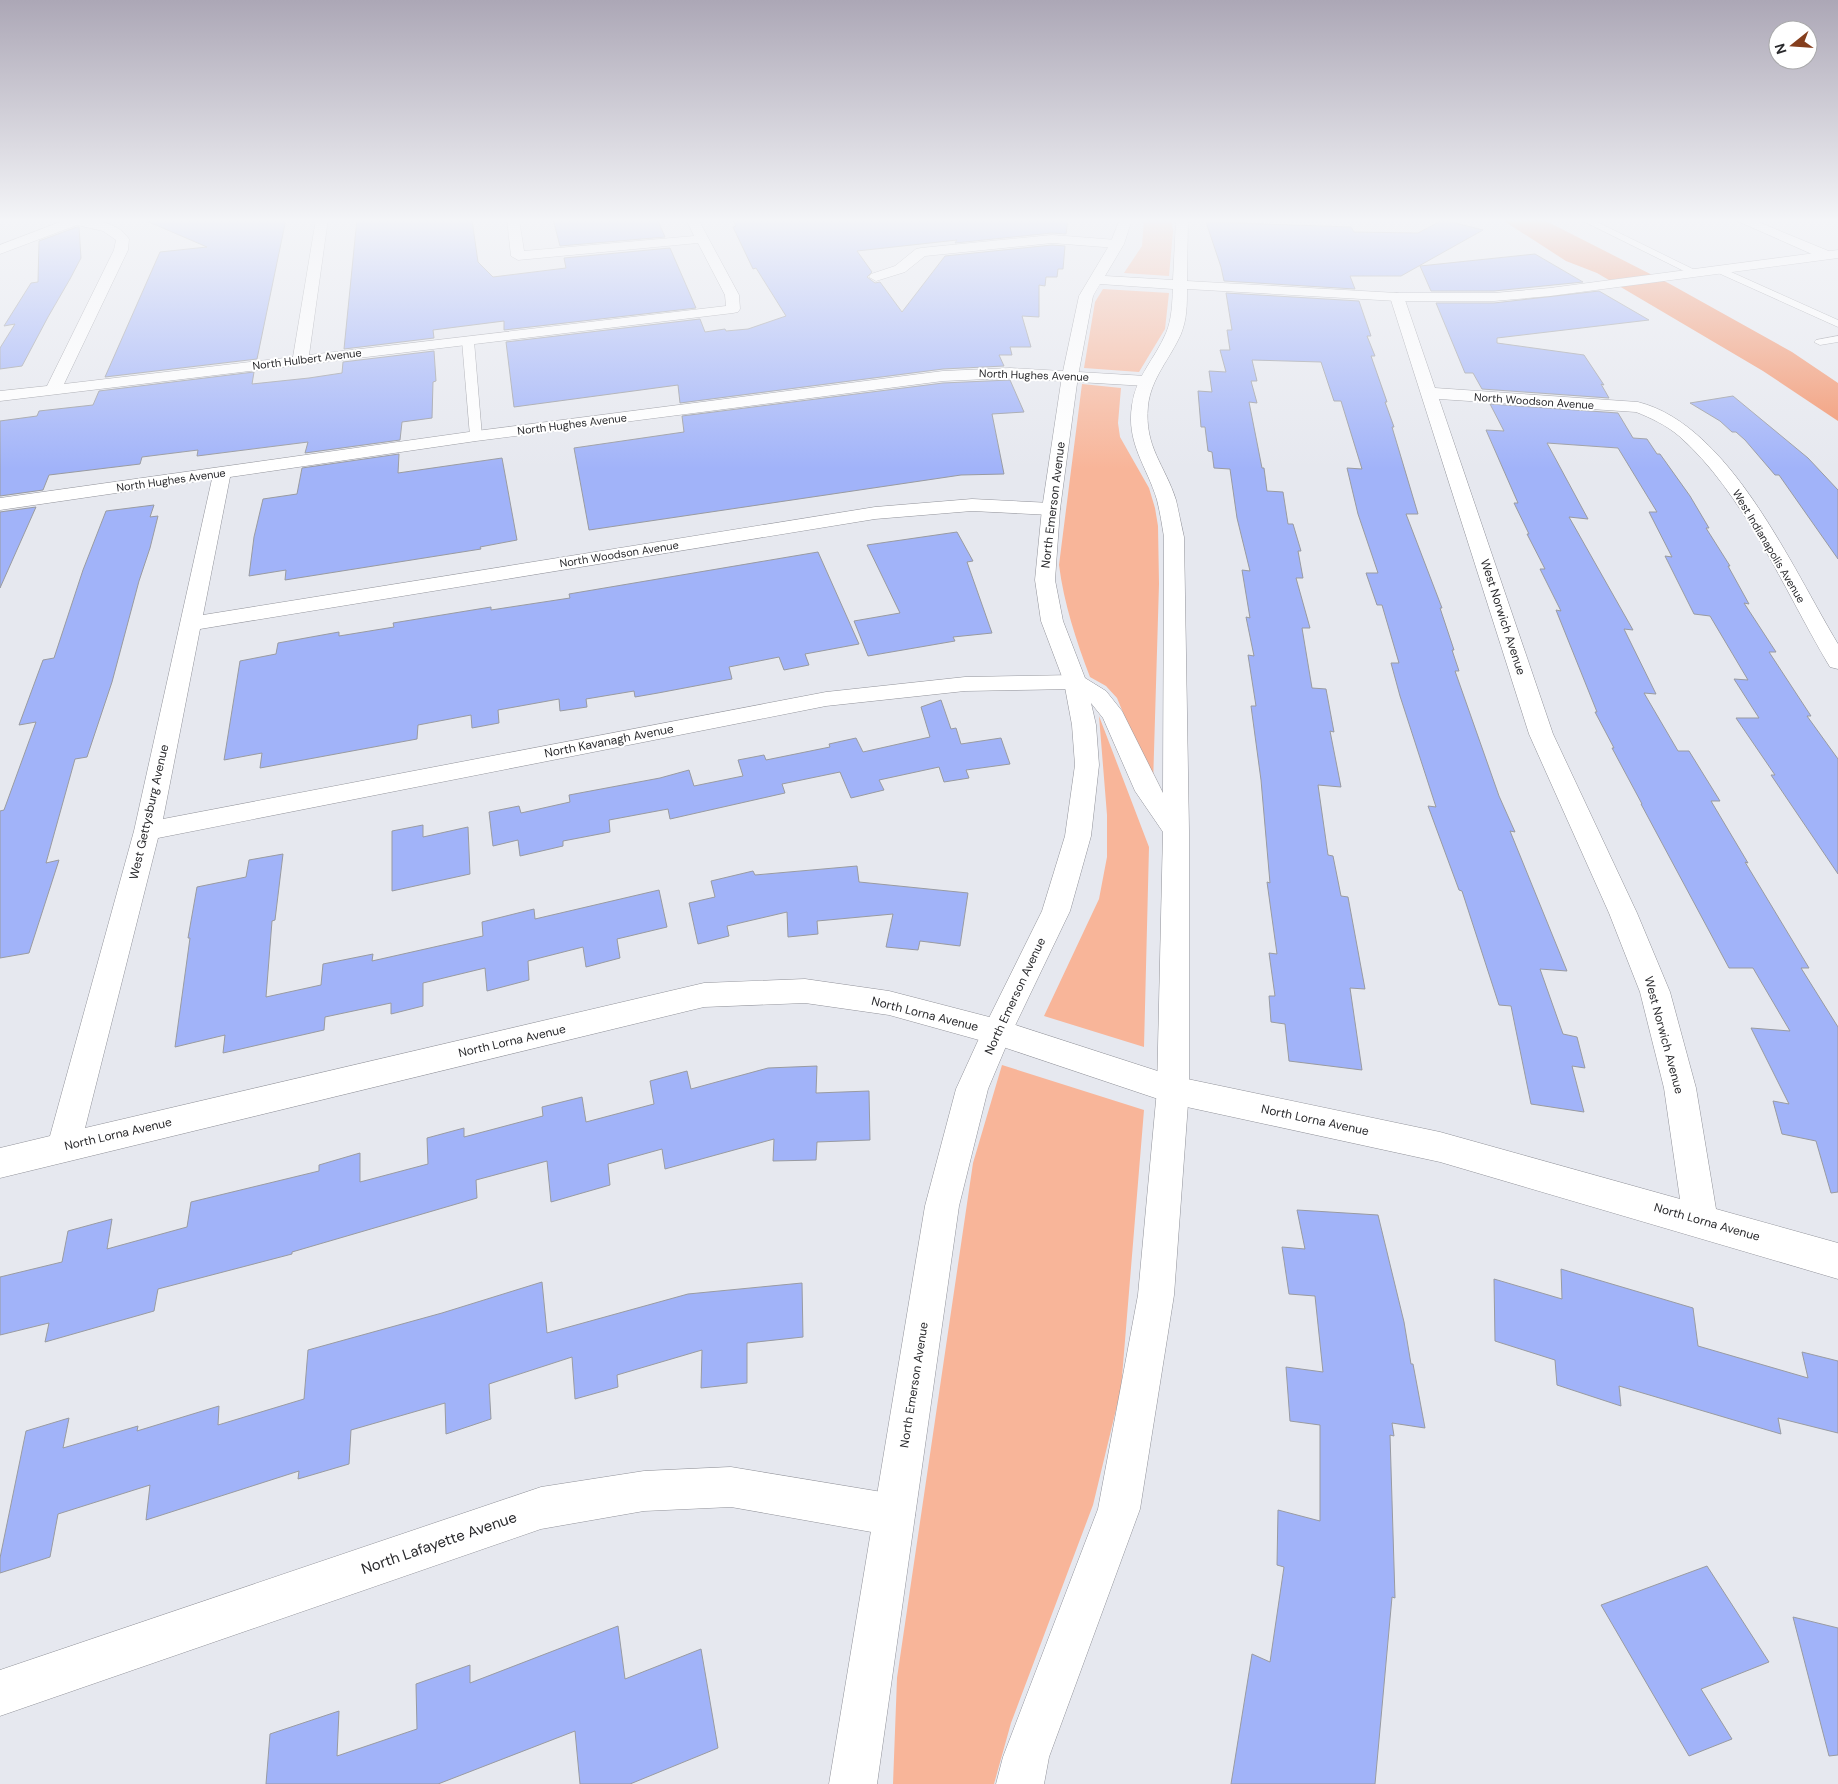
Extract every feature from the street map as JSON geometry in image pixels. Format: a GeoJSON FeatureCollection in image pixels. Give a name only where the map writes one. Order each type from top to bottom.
{"type":"FeatureCollection","features":[{"type":"Feature","properties":{"kind":"street"},"geometry":{"type":"LineString","coordinates":[[53,389],[95,302]]}},
{"type":"Feature","properties":{"kind":"street"},"geometry":{"type":"LineString","coordinates":[[300,360],[309,302]]}},
{"type":"Feature","properties":{"kind":"street","name":"North Hulbert Avenue"},"geometry":{"type":"LineString","coordinates":[[0,396],[733,309],[733,302]]}},
{"type":"Feature","properties":{"kind":"street","name":"North Emerson Avenue"},"geometry":{"type":"LineString","coordinates":[[853,1784],[942,1206],[972,1090],[997,1032],[1056,911],[1078,836],[1088,765],[1084,725],[1075,682],[1052,621],[1045,580],[1051,509],[1070,376],[1085,302]]}},
{"type":"Feature","properties":{"kind":"street"},"geometry":{"type":"LineString","coordinates":[[1020,1784],[1026,1757],[1119,1509],[1156,1295],[1173,1090],[1176,832],[1174,537],[1166,499],[1149,462],[1140,436],[1140,406],[1146,381],[1173,335],[1179,317],[1179,302]]}},
{"type":"Feature","properties":{"kind":"street","name":"West Norwich Avenue"},"geometry":{"type":"LineString","coordinates":[[1399,302],[1541,734],[1623,913],[1655,992],[1680,1088],[1700,1220]]}},
{"type":"Feature","properties":{"kind":"street","name":"North Hughes Avenue"},"geometry":{"type":"LineString","coordinates":[[0,504],[222,474],[476,436],[943,376],[1010,373],[1146,381]]}},
{"type":"Feature","properties":{"kind":"street","name":"North Woodson Avenue"},"geometry":{"type":"LineString","coordinates":[[1430,393],[1638,407]]}},
{"type":"Feature","properties":{"kind":"street","name":"West Indianapolis Avenue"},"geometry":{"type":"LineString","coordinates":[[1638,407],[1664,416],[1690,438],[1718,467],[1743,498],[1838,662]]}},
{"type":"Feature","properties":{"kind":"street","name":"West Gettysburg Avenue"},"geometry":{"type":"LineString","coordinates":[[64,1147],[147,831],[222,474]]}},
{"type":"Feature","properties":{"kind":"street","name":"North Woodson Avenue"},"geometry":{"type":"LineString","coordinates":[[189,624],[875,512],[972,505],[1051,509]]}},
{"type":"Feature","properties":{"kind":"street"},"geometry":{"type":"LineString","coordinates":[[1075,682],[1098,696],[1114,716],[1148,791],[1176,832]]}},
{"type":"Feature","properties":{"kind":"street","name":"North Kavanagh Avenue"},"geometry":{"type":"LineString","coordinates":[[147,831],[826,699],[964,684],[1075,682]]}},
{"type":"Feature","properties":{"kind":"street","name":"North Lorna Avenue"},"geometry":{"type":"LineString","coordinates":[[0,1163],[704,995],[805,991],[889,1003],[997,1032],[1173,1090],[1440,1147],[1838,1261]]}},
{"type":"Feature","properties":{"kind":"street","name":"North Lafayette Avenue"},"geometry":{"type":"LineString","coordinates":[[0,1693],[541,1508],[644,1491],[731,1487],[894,1515]]}},
{"type":"Feature","properties":{"kind":"lane"},"geometry":{"type":"LineString","coordinates":[[1790,302],[1838,324]]}},
{"type":"Feature","properties":{"kind":"lane"},"geometry":{"type":"LineString","coordinates":[[1820,342],[1838,339]]}},
{"type":"Feature","properties":{"kind":"lane"},"geometry":{"type":"LineString","coordinates":[[468,341],[476,436]]}},
{"type":"Feature","properties":{"kind":"shaded area"},"geometry":{"type":"Polygon","coordinates":[[[1095,302],[1168,302],[1165,329],[1139,372],[1084,368],[1095,302]]]}},
{"type":"Feature","properties":{"kind":"shaded area"},"geometry":{"type":"Polygon","coordinates":[[[1647,302],[1703,302],[1792,352],[1838,383],[1838,421],[1763,371],[1647,302]]]}},
{"type":"Feature","properties":{"kind":"shaded area"},"geometry":{"type":"Polygon","coordinates":[[[1082,384],[1121,388],[1118,423],[1120,437],[1149,488],[1155,508],[1158,526],[1159,584],[1153,785],[1117,698],[1106,686],[1090,677],[1071,622],[1061,579],[1059,565],[1082,384]]]}},
{"type":"Feature","properties":{"kind":"shaded area"},"geometry":{"type":"Polygon","coordinates":[[[1099,716],[1149,847],[1144,1047],[1044,1016],[1099,899],[1107,857],[1107,815],[1099,716]]]}},
{"type":"Feature","properties":{"kind":"shaded area"},"geometry":{"type":"Polygon","coordinates":[[[1002,1065],[1144,1110],[1121,1389],[1093,1505],[1011,1723],[994,1784],[893,1784],[897,1678],[973,1163],[1002,1065]]]}},
{"type":"Feature","properties":{"kind":"building"},"geometry":{"type":"Polygon","coordinates":[[[19,302],[57,302],[22,366],[0,369],[0,348],[15,324],[4,326],[19,302]]]}},
{"type":"Feature","properties":{"kind":"building"},"geometry":{"type":"Polygon","coordinates":[[[138,302],[269,302],[257,359],[105,377],[138,302]]]}},
{"type":"Feature","properties":{"kind":"building"},"geometry":{"type":"Polygon","coordinates":[[[349,302],[694,302],[696,308],[504,330],[504,321],[433,330],[434,338],[344,349],[349,302]]]}},
{"type":"Feature","properties":{"kind":"building"},"geometry":{"type":"Polygon","coordinates":[[[777,302],[895,302],[902,312],[909,302],[1039,302],[1039,317],[1022,316],[1031,347],[1010,347],[1012,355],[999,355],[1004,366],[943,369],[680,403],[678,385],[514,407],[506,342],[700,319],[705,332],[725,329],[726,331],[748,329],[786,316],[777,302]]]}},
{"type":"Feature","properties":{"kind":"building"},"geometry":{"type":"Polygon","coordinates":[[[1228,302],[1359,302],[1371,336],[1367,336],[1375,356],[1371,356],[1387,402],[1385,402],[1394,427],[1392,427],[1418,514],[1406,514],[1442,608],[1440,608],[1459,671],[1455,671],[1499,796],[1515,832],[1510,831],[1567,971],[1540,969],[1563,1034],[1577,1037],[1585,1068],[1572,1066],[1584,1112],[1531,1104],[1511,1006],[1499,1005],[1462,891],[1459,890],[1428,806],[1436,807],[1391,663],[1399,663],[1382,605],[1377,605],[1366,573],[1378,573],[1358,514],[1347,468],[1362,469],[1341,401],[1334,401],[1321,362],[1252,360],[1257,381],[1251,381],[1257,403],[1249,402],[1262,468],[1264,468],[1267,491],[1283,492],[1288,524],[1293,524],[1301,551],[1298,551],[1303,578],[1296,578],[1310,628],[1302,628],[1312,688],[1326,689],[1334,732],[1330,731],[1341,787],[1318,785],[1328,855],[1333,856],[1341,896],[1348,897],[1365,989],[1350,988],[1362,1070],[1289,1061],[1285,1024],[1271,1022],[1269,996],[1275,996],[1269,953],[1277,954],[1267,882],[1270,883],[1261,780],[1251,706],[1256,706],[1248,655],[1254,656],[1246,617],[1250,618],[1242,570],[1250,571],[1237,518],[1230,469],[1214,468],[1212,452],[1208,451],[1205,427],[1201,427],[1198,391],[1212,392],[1209,371],[1226,372],[1220,350],[1230,350],[1227,330],[1232,330],[1228,302]]]}},
{"type":"Feature","properties":{"kind":"building"},"geometry":{"type":"Polygon","coordinates":[[[1618,302],[1649,320],[1497,338],[1497,343],[1584,355],[1604,385],[1601,384],[1609,398],[1482,389],[1473,373],[1465,373],[1436,303],[1618,302]]]}},
{"type":"Feature","properties":{"kind":"building"},"geometry":{"type":"Polygon","coordinates":[[[434,351],[436,381],[433,382],[432,418],[402,422],[400,440],[305,453],[308,442],[197,456],[198,450],[142,457],[140,464],[49,475],[43,490],[0,496],[0,421],[37,416],[39,411],[93,405],[99,391],[254,372],[252,384],[309,378],[342,373],[343,362],[434,351]]]}},
{"type":"Feature","properties":{"kind":"building"},"geometry":{"type":"Polygon","coordinates":[[[1010,380],[1024,412],[992,414],[1004,474],[961,475],[589,530],[574,448],[684,432],[682,416],[943,383],[1010,380]]]}},
{"type":"Feature","properties":{"kind":"building"},"geometry":{"type":"Polygon","coordinates":[[[1733,396],[1808,458],[1838,490],[1838,559],[1779,475],[1775,475],[1736,432],[1732,432],[1720,421],[1690,403],[1733,396]]]}},
{"type":"Feature","properties":{"kind":"building"},"geometry":{"type":"Polygon","coordinates":[[[1490,404],[1618,413],[1633,438],[1647,439],[1690,496],[1709,528],[1706,528],[1730,566],[1728,566],[1749,604],[1744,603],[1776,652],[1769,652],[1811,716],[1807,716],[1838,759],[1838,874],[1771,775],[1775,775],[1736,718],[1759,718],[1734,679],[1748,680],[1710,616],[1694,614],[1665,556],[1672,557],[1649,512],[1657,512],[1618,448],[1547,443],[1588,519],[1569,517],[1633,630],[1624,629],[1656,694],[1644,693],[1678,751],[1689,751],[1720,801],[1711,801],[1748,863],[1745,862],[1809,968],[1801,968],[1838,1027],[1838,1192],[1831,1193],[1816,1141],[1782,1134],[1773,1101],[1789,1104],[1751,1028],[1790,1031],[1753,968],[1729,968],[1641,804],[1595,712],[1597,712],[1556,610],[1561,611],[1540,569],[1545,569],[1527,534],[1529,534],[1514,503],[1518,503],[1486,430],[1504,431],[1490,404]]]}},
{"type":"Feature","properties":{"kind":"building"},"geometry":{"type":"Polygon","coordinates":[[[399,454],[398,473],[502,458],[517,540],[480,547],[481,549],[285,580],[286,570],[249,576],[254,537],[263,499],[297,494],[302,468],[399,454]]]}},
{"type":"Feature","properties":{"kind":"building"},"geometry":{"type":"Polygon","coordinates":[[[154,505],[150,517],[158,516],[112,682],[87,757],[75,759],[46,863],[59,860],[29,953],[0,958],[0,811],[4,810],[36,722],[19,725],[43,660],[54,658],[83,570],[106,511],[154,505]]]}},
{"type":"Feature","properties":{"kind":"building"},"geometry":{"type":"Polygon","coordinates":[[[36,507],[0,588],[0,512],[36,507]]]}},
{"type":"Feature","properties":{"kind":"building"},"geometry":{"type":"Polygon","coordinates":[[[957,532],[973,561],[967,562],[992,633],[953,637],[955,641],[868,656],[854,621],[900,613],[867,545],[957,532]]]}},
{"type":"Feature","properties":{"kind":"building"},"geometry":{"type":"Polygon","coordinates":[[[818,552],[859,644],[805,654],[809,665],[784,670],[779,657],[729,667],[732,679],[635,697],[634,691],[586,699],[587,707],[560,711],[559,699],[498,710],[499,723],[472,728],[471,715],[418,725],[417,739],[260,768],[262,753],[224,760],[240,661],[276,654],[278,643],[339,632],[339,636],[394,627],[393,623],[491,607],[491,610],[570,598],[569,594],[818,552]]]}},
{"type":"Feature","properties":{"kind":"building"},"geometry":{"type":"Polygon","coordinates":[[[941,700],[951,729],[956,728],[961,744],[1001,738],[1010,764],[966,770],[969,778],[944,782],[939,767],[879,780],[884,790],[851,798],[840,772],[782,784],[785,793],[670,819],[668,809],[609,820],[610,832],[563,841],[563,846],[520,856],[518,840],[493,846],[489,812],[519,806],[521,813],[570,802],[569,795],[660,778],[689,770],[694,786],[743,776],[738,760],[764,755],[766,760],[830,747],[829,744],[856,738],[863,752],[930,737],[921,707],[941,700]]]}},
{"type":"Feature","properties":{"kind":"building"},"geometry":{"type":"Polygon","coordinates":[[[423,825],[423,837],[468,827],[470,874],[392,891],[392,831],[423,825]]]}},
{"type":"Feature","properties":{"kind":"building"},"geometry":{"type":"Polygon","coordinates":[[[283,854],[275,920],[272,921],[266,997],[321,985],[323,964],[373,954],[372,961],[483,936],[482,922],[534,909],[535,919],[659,890],[667,927],[617,939],[620,958],[586,967],[583,947],[528,961],[529,980],[487,991],[485,968],[423,983],[423,1006],[391,1014],[391,1003],[325,1017],[324,1030],[223,1053],[225,1035],[175,1047],[190,938],[188,938],[197,887],[246,877],[249,860],[283,854]]]}},
{"type":"Feature","properties":{"kind":"building"},"geometry":{"type":"Polygon","coordinates":[[[857,866],[859,882],[968,893],[960,946],[920,941],[918,950],[886,947],[893,914],[817,921],[818,934],[788,937],[787,912],[727,926],[729,936],[698,944],[689,903],[715,897],[711,881],[753,871],[755,875],[857,866]]]}},
{"type":"Feature","properties":{"kind":"building"},"geometry":{"type":"Polygon","coordinates":[[[817,1066],[816,1093],[869,1091],[870,1140],[817,1142],[816,1160],[773,1161],[774,1139],[665,1169],[662,1149],[608,1164],[610,1185],[551,1202],[547,1161],[476,1180],[477,1198],[292,1252],[292,1254],[158,1289],[154,1311],[45,1342],[49,1323],[0,1335],[0,1277],[62,1262],[68,1231],[112,1219],[107,1249],[187,1227],[191,1202],[319,1171],[319,1165],[360,1153],[360,1182],[428,1164],[427,1138],[464,1128],[464,1137],[543,1116],[542,1107],[582,1097],[586,1122],[654,1104],[650,1081],[687,1071],[691,1089],[768,1068],[817,1066]]]}},
{"type":"Feature","properties":{"kind":"building"},"geometry":{"type":"Polygon","coordinates":[[[1297,1210],[1378,1215],[1404,1322],[1425,1428],[1392,1423],[1394,1436],[1390,1435],[1395,1598],[1392,1597],[1375,1784],[1231,1784],[1252,1654],[1270,1662],[1284,1567],[1277,1565],[1278,1510],[1320,1521],[1320,1425],[1290,1421],[1286,1367],[1323,1372],[1315,1296],[1289,1294],[1282,1247],[1305,1249],[1297,1210]]]}},
{"type":"Feature","properties":{"kind":"building"},"geometry":{"type":"Polygon","coordinates":[[[1561,1269],[1693,1308],[1698,1346],[1808,1378],[1802,1352],[1838,1361],[1838,1433],[1778,1418],[1781,1434],[1619,1386],[1621,1406],[1557,1385],[1555,1360],[1495,1341],[1494,1279],[1562,1299],[1561,1269]]]}},
{"type":"Feature","properties":{"kind":"building"},"geometry":{"type":"Polygon","coordinates":[[[542,1282],[547,1333],[688,1294],[802,1283],[803,1337],[747,1343],[747,1383],[701,1388],[702,1350],[617,1375],[618,1387],[575,1399],[572,1357],[489,1384],[491,1419],[446,1434],[445,1403],[351,1430],[349,1464],[298,1479],[299,1471],[146,1520],[150,1485],[58,1514],[50,1557],[0,1573],[0,1558],[26,1431],[69,1418],[63,1448],[138,1426],[137,1431],[219,1406],[218,1425],[304,1399],[308,1350],[442,1313],[542,1282]]]}},
{"type":"Feature","properties":{"kind":"building"},"geometry":{"type":"Polygon","coordinates":[[[1707,1566],[1769,1662],[1701,1689],[1732,1739],[1689,1756],[1601,1605],[1707,1566]]]}},
{"type":"Feature","properties":{"kind":"building"},"geometry":{"type":"Polygon","coordinates":[[[1793,1617],[1838,1628],[1838,1755],[1829,1756],[1793,1617]]]}},
{"type":"Feature","properties":{"kind":"building"},"geometry":{"type":"Polygon","coordinates":[[[618,1626],[625,1679],[701,1649],[718,1748],[630,1784],[580,1784],[575,1731],[438,1784],[266,1784],[270,1734],[339,1711],[337,1756],[417,1729],[416,1684],[470,1665],[470,1683],[618,1626]]]}}]}
